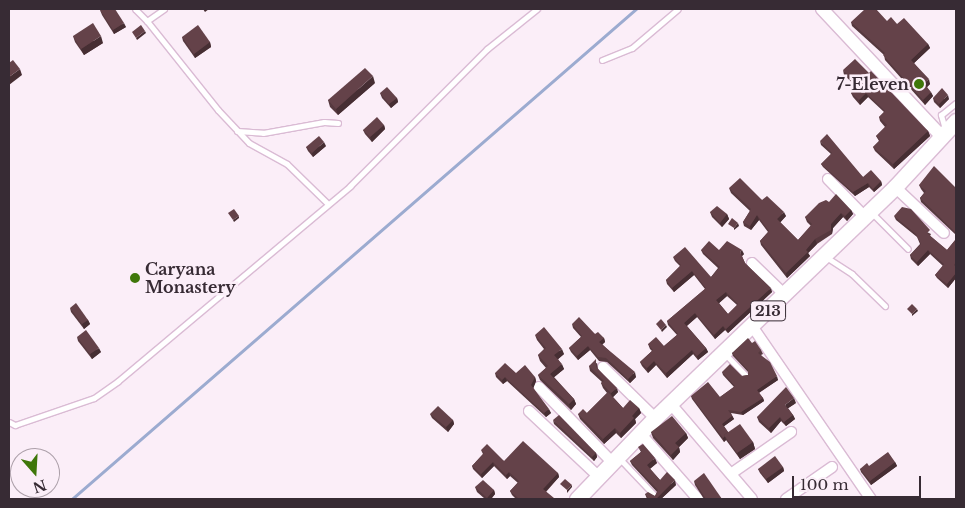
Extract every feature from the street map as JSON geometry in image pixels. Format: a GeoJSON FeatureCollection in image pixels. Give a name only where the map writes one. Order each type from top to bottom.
{"type":"FeatureCollection","features":[{"type":"Feature","properties":{"kind":"main road","name":"213"},"geometry":{"type":"LineString","coordinates":[[577,499],[670,403],[895,188],[948,130]]}},
{"type":"Feature","properties":{"kind":"street"},"geometry":{"type":"LineString","coordinates":[[822,9],[948,130]]}},
{"type":"Feature","properties":{"kind":"street"},"geometry":{"type":"LineString","coordinates":[[828,179],[867,214]]}},
{"type":"Feature","properties":{"kind":"street"},"geometry":{"type":"LineString","coordinates":[[895,188],[944,233]]}},
{"type":"Feature","properties":{"kind":"street"},"geometry":{"type":"LineString","coordinates":[[752,263],[785,295]]}},
{"type":"Feature","properties":{"kind":"street"},"geometry":{"type":"LineString","coordinates":[[752,326],[871,499]]}},
{"type":"Feature","properties":{"kind":"street"},"geometry":{"type":"LineString","coordinates":[[603,367],[655,418]]}},
{"type":"Feature","properties":{"kind":"street"},"geometry":{"type":"LineString","coordinates":[[538,387],[615,459]]}},
{"type":"Feature","properties":{"kind":"street"},"geometry":{"type":"LineString","coordinates":[[670,403],[732,473],[752,499]]}},
{"type":"Feature","properties":{"kind":"street"},"geometry":{"type":"LineString","coordinates":[[529,411],[598,476]]}},
{"type":"Feature","properties":{"kind":"street"},"geometry":{"type":"LineString","coordinates":[[732,473],[791,432]]}},
{"type":"Feature","properties":{"kind":"street"},"geometry":{"type":"LineString","coordinates":[[640,433],[698,499]]}},
{"type":"Feature","properties":{"kind":"street"},"geometry":{"type":"LineString","coordinates":[[786,499],[832,467]]}},
{"type":"Feature","properties":{"kind":"lane"},"geometry":{"type":"LineString","coordinates":[[135,9],[147,21],[237,131],[249,143],[287,164],[328,204]]}},
{"type":"Feature","properties":{"kind":"lane"},"geometry":{"type":"LineString","coordinates":[[147,21],[164,9]]}},
{"type":"Feature","properties":{"kind":"lane"},"geometry":{"type":"LineString","coordinates":[[9,422],[15,425],[94,398],[162,345],[328,204],[487,49],[537,9]]}},
{"type":"Feature","properties":{"kind":"lane"},"geometry":{"type":"LineString","coordinates":[[602,60],[632,48],[678,9]]}},
{"type":"Feature","properties":{"kind":"lane"},"geometry":{"type":"LineString","coordinates":[[948,130],[941,115],[956,103]]}},
{"type":"Feature","properties":{"kind":"lane"},"geometry":{"type":"LineString","coordinates":[[237,131],[262,133],[324,122],[338,123]]}},
{"type":"Feature","properties":{"kind":"lane"},"geometry":{"type":"LineString","coordinates":[[867,214],[908,249]]}},
{"type":"Feature","properties":{"kind":"lane"},"geometry":{"type":"LineString","coordinates":[[825,256],[852,274],[885,306]]}},
{"type":"Feature","properties":{"kind":"lane"},"geometry":{"type":"LineString","coordinates":[[723,352],[746,376]]}},
{"type":"Feature","properties":{"kind":"lane"},"geometry":{"type":"LineString","coordinates":[[615,459],[655,496]]}},
{"type":"Feature","properties":{"kind":"building"},"geometry":{"type":"Polygon","coordinates":[[[115,9],[124,23],[113,30],[100,10],[115,9]]]}},
{"type":"Feature","properties":{"kind":"building"},"geometry":{"type":"Polygon","coordinates":[[[865,9],[876,9],[887,21],[891,17],[897,24],[904,18],[928,44],[911,60],[929,79],[924,84],[931,92],[923,100],[883,55],[885,53],[851,22],[865,9]]]}},
{"type":"Feature","properties":{"kind":"building"},"geometry":{"type":"Polygon","coordinates":[[[93,23],[101,36],[81,49],[73,36],[93,23]]]}},
{"type":"Feature","properties":{"kind":"building"},"geometry":{"type":"Polygon","coordinates":[[[141,25],[145,31],[136,38],[132,32],[141,25]]]}},
{"type":"Feature","properties":{"kind":"building"},"geometry":{"type":"Polygon","coordinates":[[[198,25],[210,42],[194,54],[182,37],[198,25]]]}},
{"type":"Feature","properties":{"kind":"building"},"geometry":{"type":"Polygon","coordinates":[[[855,59],[869,73],[871,71],[928,131],[893,164],[873,147],[880,140],[876,136],[887,125],[879,117],[885,111],[866,93],[859,100],[851,93],[858,86],[843,70],[855,59]]]}},
{"type":"Feature","properties":{"kind":"building"},"geometry":{"type":"Polygon","coordinates":[[[13,60],[20,69],[9,77],[9,63],[13,60]]]}},
{"type":"Feature","properties":{"kind":"building"},"geometry":{"type":"Polygon","coordinates":[[[365,68],[373,76],[336,109],[328,100],[365,68]]]}},
{"type":"Feature","properties":{"kind":"building"},"geometry":{"type":"Polygon","coordinates":[[[387,87],[397,98],[389,104],[380,93],[387,87]]]}},
{"type":"Feature","properties":{"kind":"building"},"geometry":{"type":"Polygon","coordinates":[[[942,88],[948,95],[939,104],[933,98],[942,88]]]}},
{"type":"Feature","properties":{"kind":"building"},"geometry":{"type":"Polygon","coordinates":[[[377,117],[384,125],[370,137],[363,130],[377,117]]]}},
{"type":"Feature","properties":{"kind":"building"},"geometry":{"type":"Polygon","coordinates":[[[827,134],[863,177],[871,170],[881,181],[873,189],[868,183],[853,192],[821,164],[832,153],[820,141],[827,134]]]}},
{"type":"Feature","properties":{"kind":"building"},"geometry":{"type":"Polygon","coordinates":[[[319,136],[324,142],[312,153],[306,147],[319,136]]]}},
{"type":"Feature","properties":{"kind":"building"},"geometry":{"type":"Polygon","coordinates":[[[934,166],[956,188],[956,233],[920,198],[926,191],[919,185],[934,166]]]}},
{"type":"Feature","properties":{"kind":"building"},"geometry":{"type":"Polygon","coordinates":[[[740,178],[762,200],[767,196],[784,212],[777,219],[798,240],[812,224],[805,217],[819,203],[826,200],[829,202],[836,194],[851,210],[845,216],[841,213],[831,224],[831,230],[815,239],[806,250],[808,252],[786,273],[760,241],[769,231],[757,215],[750,226],[743,222],[751,209],[729,188],[740,178]]]}},
{"type":"Feature","properties":{"kind":"building"},"geometry":{"type":"Polygon","coordinates":[[[717,206],[727,214],[720,223],[710,212],[717,206]]]}},
{"type":"Feature","properties":{"kind":"building"},"geometry":{"type":"Polygon","coordinates":[[[902,207],[911,209],[930,230],[927,233],[947,250],[956,239],[956,262],[954,265],[956,273],[947,284],[935,275],[944,264],[928,250],[917,262],[910,255],[921,244],[916,234],[894,216],[902,207]]]}},
{"type":"Feature","properties":{"kind":"building"},"geometry":{"type":"Polygon","coordinates":[[[234,209],[239,216],[233,220],[228,213],[234,209]]]}},
{"type":"Feature","properties":{"kind":"building"},"geometry":{"type":"Polygon","coordinates":[[[732,218],[738,223],[734,228],[728,224],[732,218]]]}},
{"type":"Feature","properties":{"kind":"building"},"geometry":{"type":"Polygon","coordinates":[[[709,241],[719,250],[727,241],[742,250],[740,252],[745,263],[771,288],[726,329],[723,326],[714,335],[695,313],[684,323],[706,348],[697,356],[692,350],[666,373],[654,361],[647,368],[640,362],[653,350],[648,344],[656,337],[664,346],[678,334],[667,321],[706,288],[692,271],[672,288],[666,280],[681,265],[673,257],[685,247],[711,277],[720,267],[701,250],[709,241]],[[726,292],[716,300],[728,314],[738,304],[726,292]]]}},
{"type":"Feature","properties":{"kind":"building"},"geometry":{"type":"Polygon","coordinates":[[[76,303],[88,320],[82,324],[70,308],[76,303]]]}},
{"type":"Feature","properties":{"kind":"building"},"geometry":{"type":"Polygon","coordinates":[[[912,304],[917,309],[912,314],[907,309],[912,304]]]}},
{"type":"Feature","properties":{"kind":"building"},"geometry":{"type":"Polygon","coordinates":[[[579,317],[595,334],[598,332],[604,338],[599,342],[635,372],[628,379],[606,358],[598,357],[588,346],[577,356],[569,348],[582,336],[572,324],[579,317]]]}},
{"type":"Feature","properties":{"kind":"building"},"geometry":{"type":"Polygon","coordinates":[[[661,319],[666,325],[661,330],[656,324],[661,319]]]}},
{"type":"Feature","properties":{"kind":"building"},"geometry":{"type":"Polygon","coordinates":[[[544,327],[562,349],[554,355],[562,364],[550,374],[574,399],[569,404],[538,375],[548,366],[538,355],[546,348],[535,335],[544,327]]]}},
{"type":"Feature","properties":{"kind":"building"},"geometry":{"type":"Polygon","coordinates":[[[86,330],[99,348],[90,354],[77,337],[86,330]]]}},
{"type":"Feature","properties":{"kind":"building"},"geometry":{"type":"Polygon","coordinates":[[[748,338],[752,343],[755,341],[761,350],[758,353],[770,362],[777,376],[757,390],[763,398],[741,412],[728,410],[732,416],[722,424],[728,432],[723,438],[691,396],[708,382],[720,397],[735,386],[722,372],[730,364],[742,376],[748,375],[748,370],[732,353],[748,338]]]}},
{"type":"Feature","properties":{"kind":"building"},"geometry":{"type":"Polygon","coordinates":[[[596,359],[596,367],[617,388],[611,393],[601,383],[604,381],[589,366],[596,359]]]}},
{"type":"Feature","properties":{"kind":"building"},"geometry":{"type":"Polygon","coordinates":[[[505,363],[516,373],[525,365],[535,377],[531,385],[549,409],[544,413],[505,377],[502,380],[495,373],[505,363]]]}},
{"type":"Feature","properties":{"kind":"building"},"geometry":{"type":"Polygon","coordinates":[[[786,387],[794,398],[785,405],[793,415],[784,422],[780,417],[769,428],[757,417],[786,387]]]}},
{"type":"Feature","properties":{"kind":"building"},"geometry":{"type":"Polygon","coordinates":[[[608,392],[623,408],[630,400],[639,408],[632,416],[634,418],[620,433],[615,428],[603,439],[578,414],[583,409],[587,413],[608,392]]]}},
{"type":"Feature","properties":{"kind":"building"},"geometry":{"type":"Polygon","coordinates":[[[438,406],[453,420],[446,427],[430,414],[438,406]]]}},
{"type":"Feature","properties":{"kind":"building"},"geometry":{"type":"Polygon","coordinates":[[[559,415],[596,453],[592,457],[553,420],[559,415]]]}},
{"type":"Feature","properties":{"kind":"building"},"geometry":{"type":"Polygon","coordinates":[[[672,416],[686,433],[675,443],[679,447],[671,455],[651,432],[672,416]]]}},
{"type":"Feature","properties":{"kind":"building"},"geometry":{"type":"Polygon","coordinates":[[[740,424],[753,442],[737,453],[724,435],[740,424]]]}},
{"type":"Feature","properties":{"kind":"building"},"geometry":{"type":"Polygon","coordinates":[[[523,441],[558,473],[543,489],[553,499],[519,499],[510,491],[519,481],[509,472],[506,475],[493,462],[481,474],[472,466],[484,453],[481,450],[487,444],[504,461],[523,441]]]}},
{"type":"Feature","properties":{"kind":"building"},"geometry":{"type":"Polygon","coordinates":[[[643,444],[655,458],[647,465],[660,480],[667,472],[675,480],[656,499],[649,499],[645,494],[648,492],[655,496],[658,490],[630,461],[642,451],[638,447],[643,444]]]}},
{"type":"Feature","properties":{"kind":"building"},"geometry":{"type":"Polygon","coordinates":[[[888,452],[895,462],[870,481],[860,469],[867,463],[869,466],[888,452]]]}},
{"type":"Feature","properties":{"kind":"building"},"geometry":{"type":"Polygon","coordinates":[[[775,456],[783,467],[766,479],[758,469],[775,456]]]}},
{"type":"Feature","properties":{"kind":"building"},"geometry":{"type":"Polygon","coordinates":[[[704,473],[722,499],[706,499],[694,481],[704,473]]]}},
{"type":"Feature","properties":{"kind":"building"},"geometry":{"type":"Polygon","coordinates":[[[565,479],[572,485],[567,490],[560,484],[565,479]]]}},
{"type":"Feature","properties":{"kind":"building"},"geometry":{"type":"Polygon","coordinates":[[[483,480],[494,490],[487,498],[475,487],[483,480]]]}},
{"type":"Feature","properties":{"kind":"waterway"},"geometry":{"type":"LineString","coordinates":[[72,499],[636,9]]}},
{"type":"Feature","properties":{"kind":"place","name":"7-Eleven"},"geometry":{"type":"Point","coordinates":[919,84]}},
{"type":"Feature","properties":{"kind":"place","name":"Caryana Monastery"},"geometry":{"type":"Point","coordinates":[135,278]}}]}
